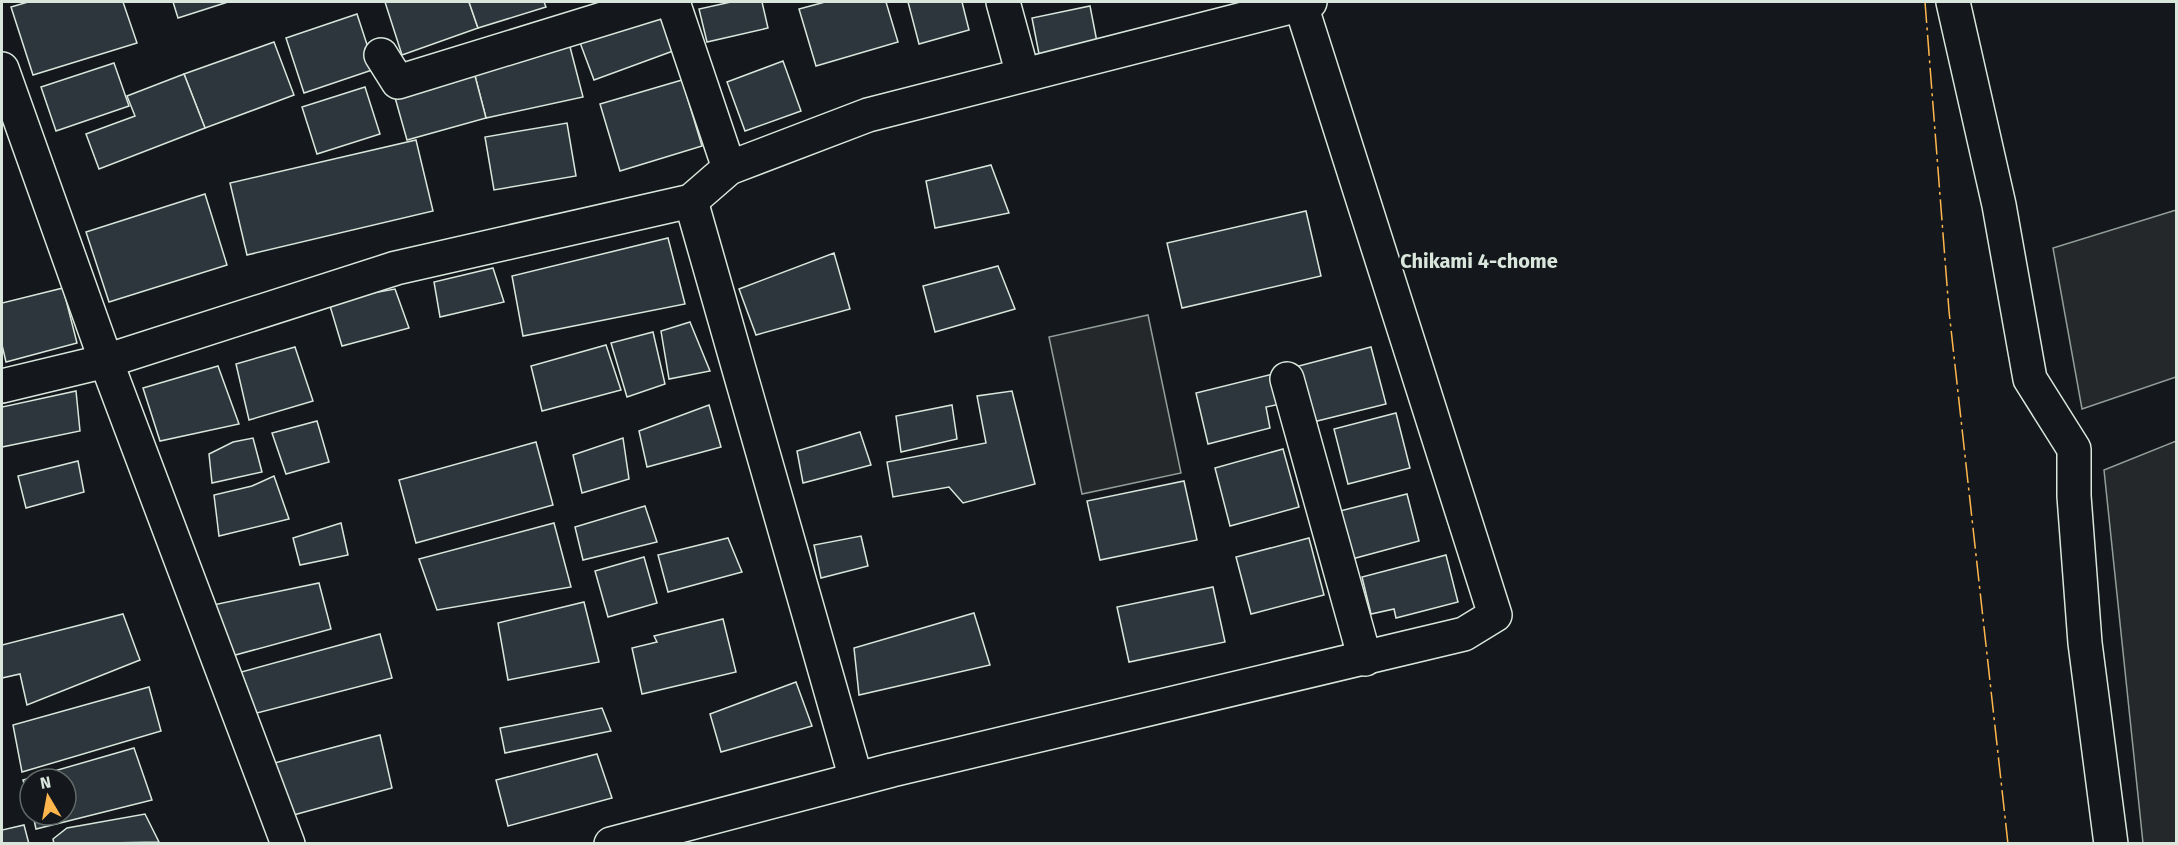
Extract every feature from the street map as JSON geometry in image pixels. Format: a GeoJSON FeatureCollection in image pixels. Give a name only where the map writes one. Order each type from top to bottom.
{"type":"FeatureCollection","features":[{"type":"Feature","properties":{"kind":"street"},"geometry":{"type":"LineString","coordinates":[[381,55],[398,82],[658,2]]}},
{"type":"Feature","properties":{"kind":"street"},"geometry":{"type":"LineString","coordinates":[[673,2],[729,168]]}},
{"type":"Feature","properties":{"kind":"street"},"geometry":{"type":"LineString","coordinates":[[1003,2],[1023,75]]}},
{"type":"Feature","properties":{"kind":"street"},"geometry":{"type":"LineString","coordinates":[[2,386],[106,361],[396,268],[691,201],[729,168],[868,115],[1303,2],[1495,615],[1464,634],[856,779],[611,843]]}},
{"type":"Feature","properties":{"kind":"street"},"geometry":{"type":"LineString","coordinates":[[1953,2],[1999,205],[2030,379],[2074,449],[2074,496],[2085,643],[2111,843]]}},
{"type":"Feature","properties":{"kind":"street"},"geometry":{"type":"LineString","coordinates":[[2,69],[106,361],[288,843]]}},
{"type":"Feature","properties":{"kind":"street"},"geometry":{"type":"LineString","coordinates":[[691,201],[856,779]]}},
{"type":"Feature","properties":{"kind":"street"},"geometry":{"type":"LineString","coordinates":[[1287,379],[1365,659]]}},
{"type":"Feature","properties":{"kind":"shaded area"},"geometry":{"type":"Polygon","coordinates":[[[2176,210],[2176,377],[2082,409],[2053,248],[2176,210]]]}},
{"type":"Feature","properties":{"kind":"shaded area"},"geometry":{"type":"Polygon","coordinates":[[[1148,315],[1181,473],[1082,494],[1049,337],[1148,315]]]}},
{"type":"Feature","properties":{"kind":"shaded area"},"geometry":{"type":"Polygon","coordinates":[[[2176,441],[2176,843],[2143,843],[2104,470],[2176,441]]]}},
{"type":"Feature","properties":{"kind":"building"},"geometry":{"type":"Polygon","coordinates":[[[28,2],[123,2],[137,43],[33,75],[11,7],[28,2]]]}},
{"type":"Feature","properties":{"kind":"building"},"geometry":{"type":"Polygon","coordinates":[[[173,2],[228,2],[178,18],[173,2]]]}},
{"type":"Feature","properties":{"kind":"building"},"geometry":{"type":"Polygon","coordinates":[[[385,2],[469,2],[478,28],[402,55],[385,2]]]}},
{"type":"Feature","properties":{"kind":"building"},"geometry":{"type":"Polygon","coordinates":[[[469,2],[544,2],[546,7],[478,28],[469,2]]]}},
{"type":"Feature","properties":{"kind":"building"},"geometry":{"type":"Polygon","coordinates":[[[731,2],[762,2],[768,28],[707,42],[699,9],[731,2]]]}},
{"type":"Feature","properties":{"kind":"building"},"geometry":{"type":"Polygon","coordinates":[[[825,2],[886,2],[898,42],[816,66],[799,9],[825,2]]]}},
{"type":"Feature","properties":{"kind":"building"},"geometry":{"type":"Polygon","coordinates":[[[908,2],[962,2],[969,30],[919,44],[908,2]]]}},
{"type":"Feature","properties":{"kind":"building"},"geometry":{"type":"Polygon","coordinates":[[[1090,6],[1097,42],[1039,54],[1032,18],[1090,6]]]}},
{"type":"Feature","properties":{"kind":"building"},"geometry":{"type":"Polygon","coordinates":[[[658,11],[673,51],[594,80],[579,40],[658,11]]]}},
{"type":"Feature","properties":{"kind":"building"},"geometry":{"type":"Polygon","coordinates":[[[357,14],[375,69],[304,93],[286,38],[357,14]]]}},
{"type":"Feature","properties":{"kind":"building"},"geometry":{"type":"Polygon","coordinates":[[[274,42],[294,95],[205,128],[184,74],[274,42]]]}},
{"type":"Feature","properties":{"kind":"building"},"geometry":{"type":"Polygon","coordinates":[[[569,43],[583,97],[486,118],[474,72],[569,43]]]}},
{"type":"Feature","properties":{"kind":"building"},"geometry":{"type":"Polygon","coordinates":[[[783,61],[801,111],[745,131],[727,82],[783,61]]]}},
{"type":"Feature","properties":{"kind":"building"},"geometry":{"type":"Polygon","coordinates":[[[114,63],[129,106],[56,131],[41,87],[114,63]]]}},
{"type":"Feature","properties":{"kind":"building"},"geometry":{"type":"Polygon","coordinates":[[[474,72],[486,118],[407,140],[394,94],[474,72]]]}},
{"type":"Feature","properties":{"kind":"building"},"geometry":{"type":"Polygon","coordinates":[[[184,74],[205,128],[99,169],[86,134],[135,116],[127,96],[184,74]]]}},
{"type":"Feature","properties":{"kind":"building"},"geometry":{"type":"Polygon","coordinates":[[[682,80],[702,146],[620,171],[600,104],[682,80]]]}},
{"type":"Feature","properties":{"kind":"building"},"geometry":{"type":"Polygon","coordinates":[[[365,87],[380,134],[317,154],[302,107],[365,87]]]}},
{"type":"Feature","properties":{"kind":"building"},"geometry":{"type":"Polygon","coordinates":[[[567,123],[576,176],[494,190],[485,137],[567,123]]]}},
{"type":"Feature","properties":{"kind":"building"},"geometry":{"type":"Polygon","coordinates":[[[416,140],[433,211],[247,255],[230,183],[416,140]]]}},
{"type":"Feature","properties":{"kind":"building"},"geometry":{"type":"Polygon","coordinates":[[[991,165],[1009,213],[935,228],[926,181],[991,165]]]}},
{"type":"Feature","properties":{"kind":"building"},"geometry":{"type":"Polygon","coordinates":[[[205,194],[227,265],[109,302],[86,232],[205,194]]]}},
{"type":"Feature","properties":{"kind":"building"},"geometry":{"type":"Polygon","coordinates":[[[1306,211],[1321,276],[1182,308],[1167,243],[1306,211]]]}},
{"type":"Feature","properties":{"kind":"building"},"geometry":{"type":"Polygon","coordinates":[[[668,238],[685,304],[523,336],[512,276],[668,238]]]}},
{"type":"Feature","properties":{"kind":"building"},"geometry":{"type":"Polygon","coordinates":[[[834,253],[850,309],[756,335],[739,289],[834,253]]]}},
{"type":"Feature","properties":{"kind":"building"},"geometry":{"type":"Polygon","coordinates":[[[998,266],[1015,309],[935,332],[923,286],[998,266]]]}},
{"type":"Feature","properties":{"kind":"building"},"geometry":{"type":"Polygon","coordinates":[[[493,268],[504,302],[440,317],[434,282],[493,268]]]}},
{"type":"Feature","properties":{"kind":"building"},"geometry":{"type":"Polygon","coordinates":[[[63,288],[77,343],[6,362],[2,345],[2,303],[63,288]]]}},
{"type":"Feature","properties":{"kind":"building"},"geometry":{"type":"Polygon","coordinates":[[[395,289],[409,328],[342,346],[330,306],[356,296],[395,289]]]}},
{"type":"Feature","properties":{"kind":"building"},"geometry":{"type":"Polygon","coordinates":[[[690,322],[710,371],[669,379],[661,331],[690,322]]]}},
{"type":"Feature","properties":{"kind":"building"},"geometry":{"type":"Polygon","coordinates":[[[653,332],[665,384],[627,397],[611,343],[653,332]]]}},
{"type":"Feature","properties":{"kind":"building"},"geometry":{"type":"Polygon","coordinates":[[[606,345],[621,390],[542,411],[531,366],[606,345]]]}},
{"type":"Feature","properties":{"kind":"building"},"geometry":{"type":"Polygon","coordinates":[[[295,347],[313,401],[249,420],[236,364],[295,347]]]}},
{"type":"Feature","properties":{"kind":"building"},"geometry":{"type":"Polygon","coordinates":[[[1371,347],[1386,404],[1309,423],[1295,367],[1371,347]]]}},
{"type":"Feature","properties":{"kind":"building"},"geometry":{"type":"Polygon","coordinates":[[[218,366],[239,424],[160,441],[143,388],[218,366]]]}},
{"type":"Feature","properties":{"kind":"building"},"geometry":{"type":"Polygon","coordinates":[[[1273,374],[1280,404],[1266,407],[1270,428],[1208,444],[1196,393],[1273,374]]]}},
{"type":"Feature","properties":{"kind":"building"},"geometry":{"type":"Polygon","coordinates":[[[76,391],[80,431],[2,447],[2,407],[76,391]]]}},
{"type":"Feature","properties":{"kind":"building"},"geometry":{"type":"Polygon","coordinates":[[[1012,391],[1035,484],[963,503],[949,487],[893,497],[887,462],[986,443],[977,396],[1012,391]]]}},
{"type":"Feature","properties":{"kind":"building"},"geometry":{"type":"Polygon","coordinates":[[[709,405],[721,447],[647,467],[639,431],[709,405]]]}},
{"type":"Feature","properties":{"kind":"building"},"geometry":{"type":"Polygon","coordinates":[[[952,405],[957,439],[901,452],[896,416],[952,405]]]}},
{"type":"Feature","properties":{"kind":"building"},"geometry":{"type":"Polygon","coordinates":[[[1396,413],[1410,468],[1348,484],[1334,429],[1396,413]]]}},
{"type":"Feature","properties":{"kind":"building"},"geometry":{"type":"Polygon","coordinates":[[[317,421],[329,462],[286,474],[272,433],[317,421]]]}},
{"type":"Feature","properties":{"kind":"building"},"geometry":{"type":"Polygon","coordinates":[[[860,432],[871,465],[803,483],[797,451],[860,432]]]}},
{"type":"Feature","properties":{"kind":"building"},"geometry":{"type":"Polygon","coordinates":[[[253,438],[262,472],[212,483],[209,454],[233,442],[253,438]]]}},
{"type":"Feature","properties":{"kind":"building"},"geometry":{"type":"Polygon","coordinates":[[[623,438],[629,479],[582,493],[573,455],[623,438]]]}},
{"type":"Feature","properties":{"kind":"building"},"geometry":{"type":"Polygon","coordinates":[[[536,442],[553,505],[416,543],[399,480],[536,442]]]}},
{"type":"Feature","properties":{"kind":"building"},"geometry":{"type":"Polygon","coordinates":[[[1283,449],[1299,507],[1230,526],[1215,468],[1283,449]]]}},
{"type":"Feature","properties":{"kind":"building"},"geometry":{"type":"Polygon","coordinates":[[[78,461],[84,492],[26,508],[18,476],[78,461]]]}},
{"type":"Feature","properties":{"kind":"building"},"geometry":{"type":"Polygon","coordinates":[[[274,476],[289,519],[219,536],[214,495],[252,486],[274,476]]]}},
{"type":"Feature","properties":{"kind":"building"},"geometry":{"type":"Polygon","coordinates":[[[1184,481],[1197,540],[1100,560],[1087,501],[1184,481]]]}},
{"type":"Feature","properties":{"kind":"building"},"geometry":{"type":"Polygon","coordinates":[[[1407,494],[1419,541],[1352,559],[1340,511],[1407,494]]]}},
{"type":"Feature","properties":{"kind":"building"},"geometry":{"type":"Polygon","coordinates":[[[645,506],[657,542],[583,560],[575,527],[645,506]]]}},
{"type":"Feature","properties":{"kind":"building"},"geometry":{"type":"Polygon","coordinates":[[[341,523],[348,555],[300,565],[293,538],[341,523]]]}},
{"type":"Feature","properties":{"kind":"building"},"geometry":{"type":"Polygon","coordinates":[[[554,523],[571,587],[437,610],[419,559],[554,523]]]}},
{"type":"Feature","properties":{"kind":"building"},"geometry":{"type":"Polygon","coordinates":[[[861,536],[868,566],[821,578],[814,545],[861,536]]]}},
{"type":"Feature","properties":{"kind":"building"},"geometry":{"type":"Polygon","coordinates":[[[728,538],[742,572],[668,592],[658,555],[728,538]]]}},
{"type":"Feature","properties":{"kind":"building"},"geometry":{"type":"Polygon","coordinates":[[[1309,538],[1324,595],[1251,614],[1236,557],[1309,538]]]}},
{"type":"Feature","properties":{"kind":"building"},"geometry":{"type":"Polygon","coordinates":[[[1446,555],[1458,602],[1396,618],[1394,609],[1371,614],[1362,577],[1446,555]]]}},
{"type":"Feature","properties":{"kind":"building"},"geometry":{"type":"Polygon","coordinates":[[[644,557],[657,603],[608,617],[595,571],[644,557]]]}},
{"type":"Feature","properties":{"kind":"building"},"geometry":{"type":"Polygon","coordinates":[[[319,583],[331,629],[228,657],[213,605],[319,583]]]}},
{"type":"Feature","properties":{"kind":"building"},"geometry":{"type":"Polygon","coordinates":[[[1213,587],[1225,642],[1129,662],[1117,607],[1213,587]]]}},
{"type":"Feature","properties":{"kind":"building"},"geometry":{"type":"Polygon","coordinates":[[[584,602],[599,662],[508,680],[498,623],[584,602]]]}},
{"type":"Feature","properties":{"kind":"building"},"geometry":{"type":"Polygon","coordinates":[[[974,613],[990,665],[859,695],[854,648],[974,613]]]}},
{"type":"Feature","properties":{"kind":"building"},"geometry":{"type":"Polygon","coordinates":[[[123,614],[140,660],[27,705],[20,674],[2,678],[2,645],[123,614]]]}},
{"type":"Feature","properties":{"kind":"building"},"geometry":{"type":"Polygon","coordinates":[[[723,619],[736,672],[642,694],[632,648],[657,642],[654,636],[723,619]]]}},
{"type":"Feature","properties":{"kind":"building"},"geometry":{"type":"Polygon","coordinates":[[[380,634],[392,678],[234,719],[223,677],[380,634]]]}},
{"type":"Feature","properties":{"kind":"building"},"geometry":{"type":"Polygon","coordinates":[[[796,682],[812,726],[721,752],[710,714],[796,682]]]}},
{"type":"Feature","properties":{"kind":"building"},"geometry":{"type":"Polygon","coordinates":[[[149,687],[161,731],[39,767],[21,767],[13,725],[149,687]]]}},
{"type":"Feature","properties":{"kind":"building"},"geometry":{"type":"Polygon","coordinates":[[[602,708],[611,731],[505,753],[500,728],[602,708]]]}},
{"type":"Feature","properties":{"kind":"building"},"geometry":{"type":"Polygon","coordinates":[[[380,735],[392,788],[268,822],[252,769],[380,735]]]}},
{"type":"Feature","properties":{"kind":"building"},"geometry":{"type":"Polygon","coordinates":[[[134,748],[152,800],[78,818],[78,767],[68,767],[134,748]]]}},
{"type":"Feature","properties":{"kind":"building"},"geometry":{"type":"Polygon","coordinates":[[[597,754],[612,798],[508,826],[496,780],[597,754]]]}},
{"type":"Feature","properties":{"kind":"building"},"geometry":{"type":"Polygon","coordinates":[[[145,814],[159,842],[54,844],[53,839],[67,828],[145,814]]]}},
{"type":"Feature","properties":{"kind":"building"},"geometry":{"type":"Polygon","coordinates":[[[25,827],[29,844],[2,844],[2,830],[25,827]]]}},
{"type":"Feature","properties":{"kind":"power"},"geometry":{"type":"LineString","coordinates":[[1925,2],[1949,311],[2008,844]]}},
{"type":"Feature","properties":{"kind":"district","name":"Chikami 4-chome"},"geometry":{"type":"Point","coordinates":[1479,261]}}]}
